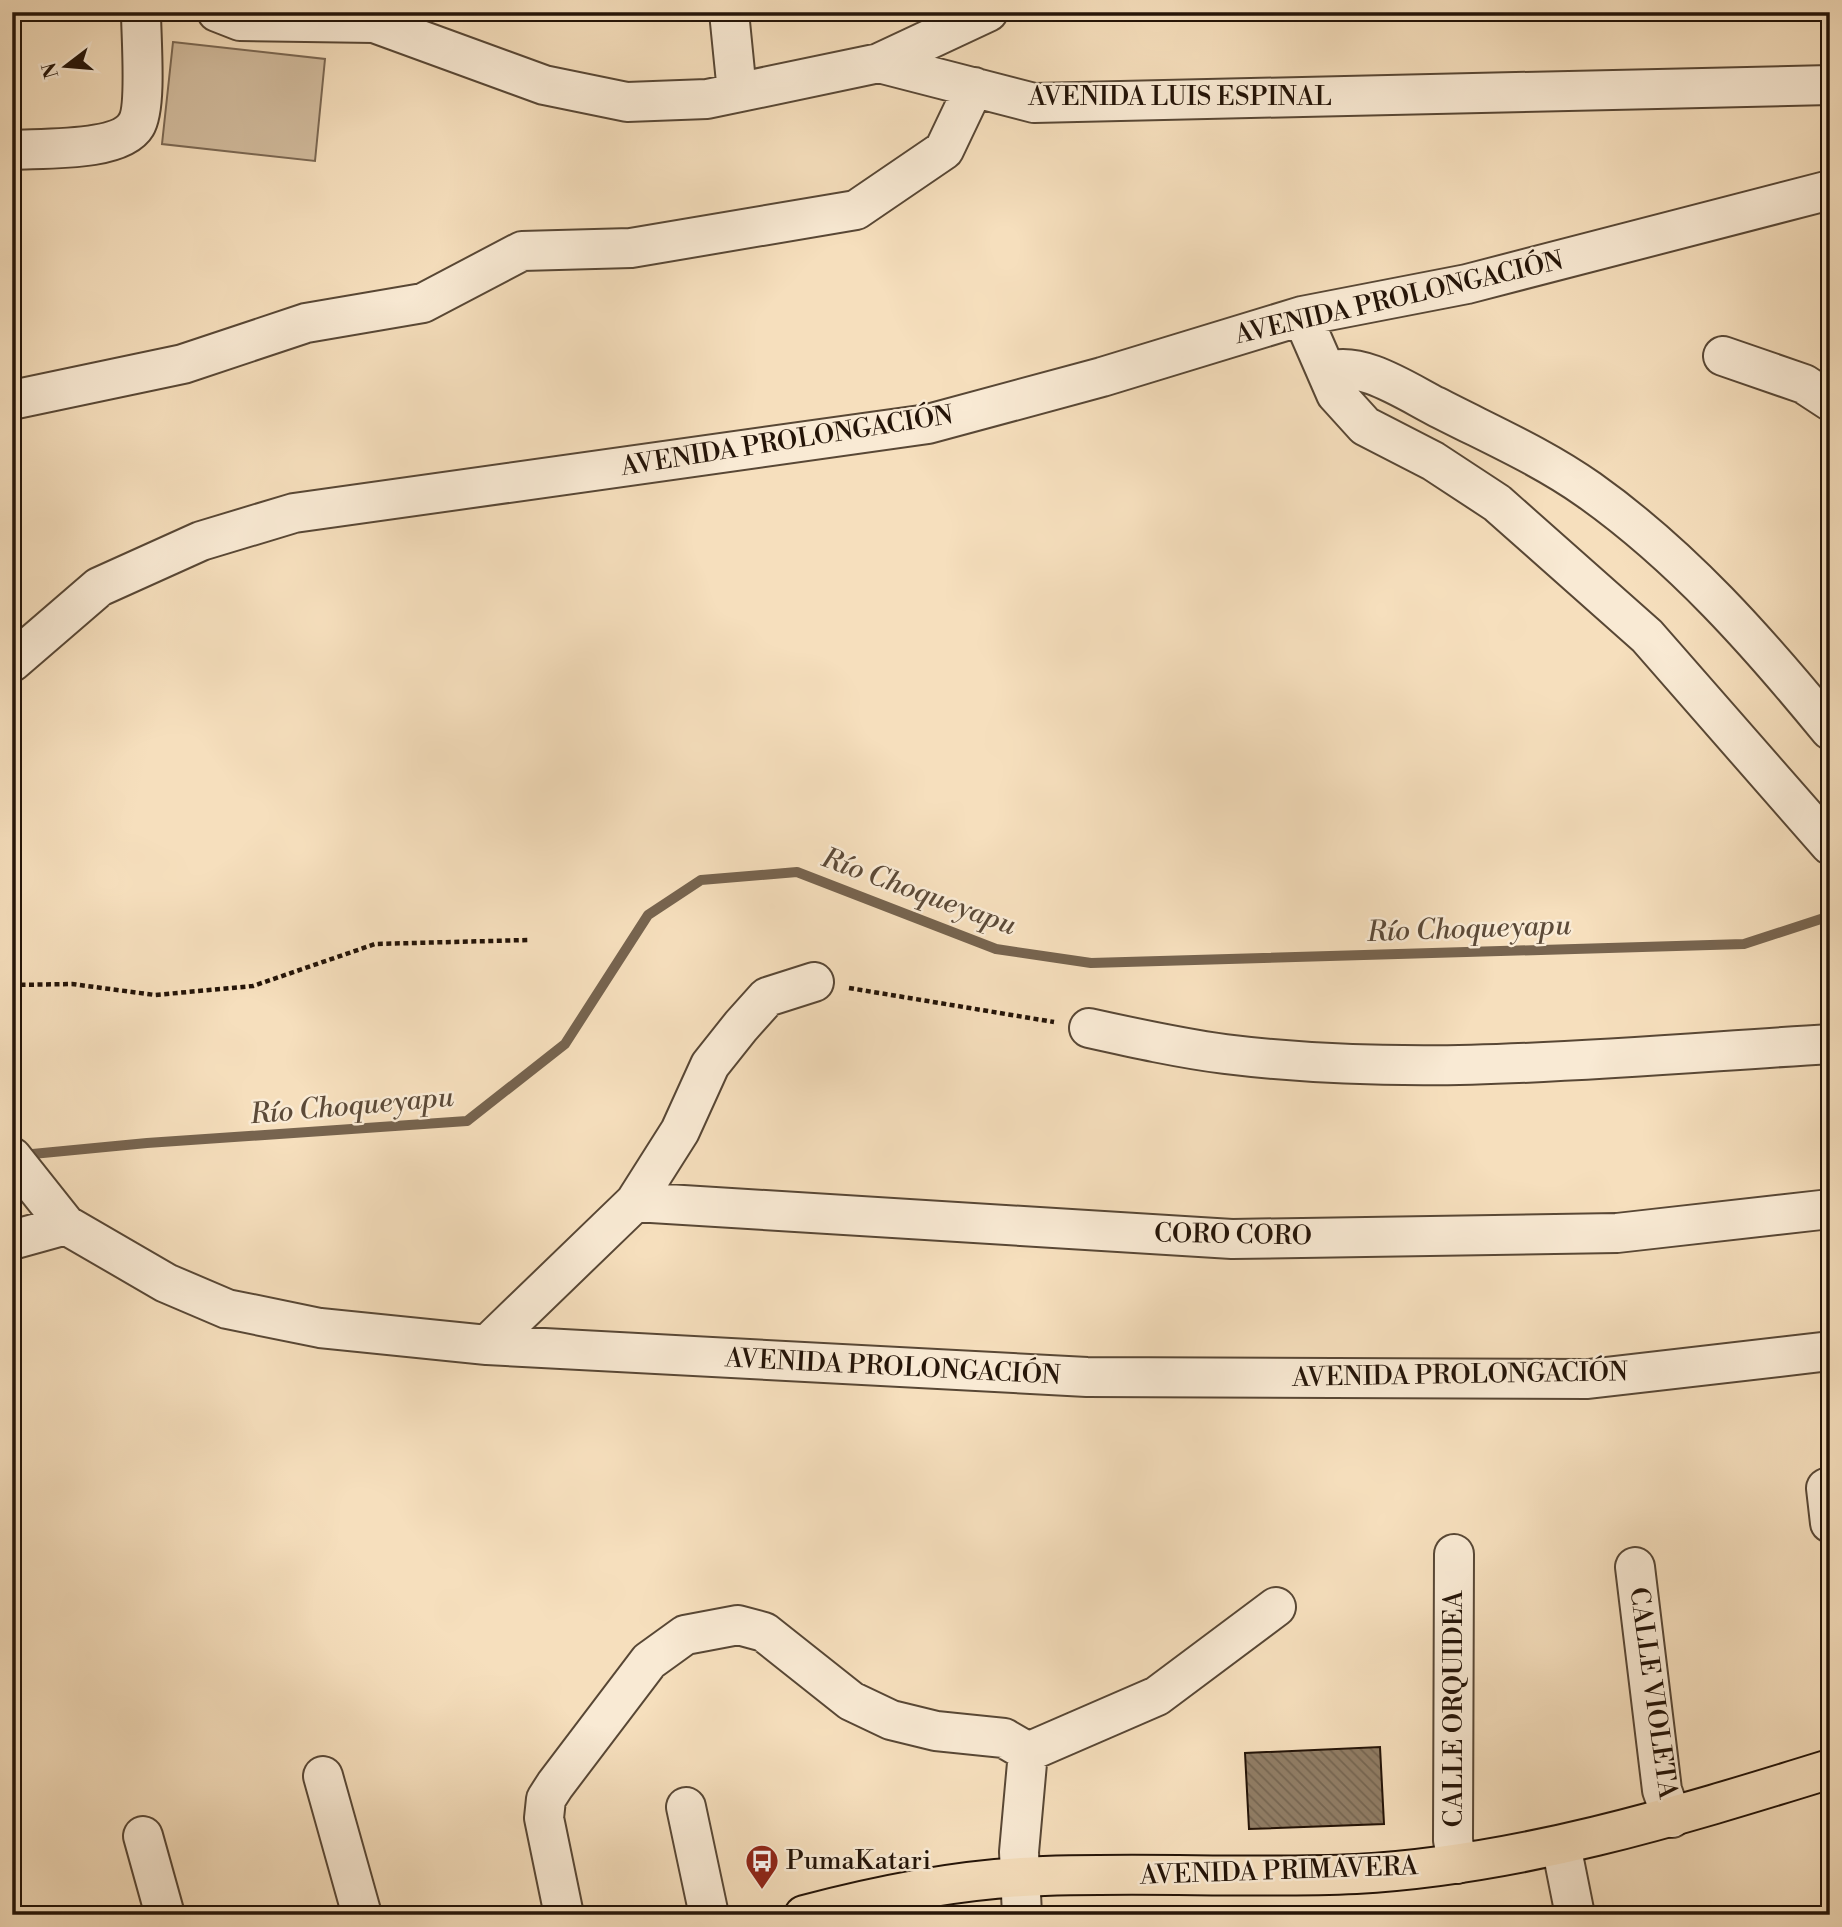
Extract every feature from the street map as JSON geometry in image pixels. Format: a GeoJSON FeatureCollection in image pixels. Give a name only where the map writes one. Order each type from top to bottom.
{"type":"FeatureCollection","features":[{"type":"Feature","properties":{"kind":"main road","name":"AVENIDA PRIMAVERA"},"geometry":{"type":"LineString","coordinates":[[804,1915],[878,1895],[1022,1877],[1356,1874],[1457,1864],[1560,1845],[1672,1818],[1830,1769]]}},
{"type":"Feature","properties":{"kind":"street"},"geometry":{"type":"LineString","coordinates":[[12,150],[105,144],[127,136],[137,124],[141,108],[141,12]]}},
{"type":"Feature","properties":{"kind":"street","name":"AVENIDA LUIS ESPINAL"},"geometry":{"type":"LineString","coordinates":[[217,12],[240,21],[374,23],[544,85],[627,102],[707,99],[879,63],[1034,103],[1830,85]]}},
{"type":"Feature","properties":{"kind":"street"},"geometry":{"type":"LineString","coordinates":[[729,12],[737,92]]}},
{"type":"Feature","properties":{"kind":"street"},"geometry":{"type":"LineString","coordinates":[[879,63],[988,12]]}},
{"type":"Feature","properties":{"kind":"street"},"geometry":{"type":"LineString","coordinates":[[12,400],[183,364],[306,323],[423,303],[522,251],[631,248],[856,210],[944,150],[974,87]]}},
{"type":"Feature","properties":{"kind":"street","name":"AVENIDA PROLONGACIÓN"},"geometry":{"type":"LineString","coordinates":[[12,662],[99,587],[201,541],[294,513],[929,424],[1102,377],[1302,316],[1467,284],[1830,190]]}},
{"type":"Feature","properties":{"kind":"street"},"geometry":{"type":"LineString","coordinates":[[1302,316],[1336,394],[1365,426],[1433,461],[1497,503],[1647,636],[1830,845]]}},
{"type":"Feature","properties":{"kind":"street"},"geometry":{"type":"LineString","coordinates":[[1723,356],[1804,384],[1830,401]]}},
{"type":"Feature","properties":{"kind":"street"},"geometry":{"type":"LineString","coordinates":[[1326,372],[1338,367],[1352,369],[1388,382],[1522,449],[1588,489],[1658,544],[1729,612],[1830,730]]}},
{"type":"Feature","properties":{"kind":"street"},"geometry":{"type":"LineString","coordinates":[[487,1345],[635,1202],[680,1131],[710,1065],[767,997],[814,982]]}},
{"type":"Feature","properties":{"kind":"street"},"geometry":{"type":"LineString","coordinates":[[1090,1028],[1225,1054],[1373,1065],[1529,1063],[1830,1044]]}},
{"type":"Feature","properties":{"kind":"street","name":"AVENIDA PROLONGACIÓN"},"geometry":{"type":"LineString","coordinates":[[12,1157],[65,1225],[166,1283],[227,1308],[320,1328],[487,1345],[1087,1377],[1588,1379],[1830,1351]]}},
{"type":"Feature","properties":{"kind":"street","name":"CORO CORO"},"geometry":{"type":"LineString","coordinates":[[635,1202],[1232,1239],[1617,1233],[1830,1209]]}},
{"type":"Feature","properties":{"kind":"street"},"geometry":{"type":"LineString","coordinates":[[12,1240],[65,1225]]}},
{"type":"Feature","properties":{"kind":"street","name":"CALLE ORQUIDEA"},"geometry":{"type":"LineString","coordinates":[[1454,1554],[1453,1840],[1457,1864]]}},
{"type":"Feature","properties":{"kind":"street","name":"CALLE VIOLETA"},"geometry":{"type":"LineString","coordinates":[[1635,1567],[1662,1790],[1672,1818]]}},
{"type":"Feature","properties":{"kind":"street"},"geometry":{"type":"LineString","coordinates":[[1028,1752],[1157,1696],[1276,1607]]}},
{"type":"Feature","properties":{"kind":"street"},"geometry":{"type":"LineString","coordinates":[[564,1915],[544,1818],[547,1799],[649,1661],[685,1635],[738,1625],[764,1632],[851,1701],[891,1720],[936,1731],[1004,1738],[1028,1752]]}},
{"type":"Feature","properties":{"kind":"street"},"geometry":{"type":"LineString","coordinates":[[1022,1915],[1019,1852],[1028,1752]]}},
{"type":"Feature","properties":{"kind":"street"},"geometry":{"type":"LineString","coordinates":[[323,1776],[362,1915]]}},
{"type":"Feature","properties":{"kind":"street"},"geometry":{"type":"LineString","coordinates":[[686,1807],[709,1915]]}},
{"type":"Feature","properties":{"kind":"street"},"geometry":{"type":"LineString","coordinates":[[143,1836],[164,1915]]}},
{"type":"Feature","properties":{"kind":"street"},"geometry":{"type":"LineString","coordinates":[[1560,1845],[1575,1915]]}},
{"type":"Feature","properties":{"kind":"path"},"geometry":{"type":"LineString","coordinates":[[12,985],[72,984],[155,995],[253,986],[375,944],[528,940]]}},
{"type":"Feature","properties":{"kind":"path"},"geometry":{"type":"LineString","coordinates":[[814,982],[1090,1028]]}},
{"type":"Feature","properties":{"kind":"shaded area"},"geometry":{"type":"Polygon","coordinates":[[[173,42],[325,59],[315,161],[162,144],[173,42]]]}},
{"type":"Feature","properties":{"kind":"building"},"geometry":{"type":"Polygon","coordinates":[[[1380,1747],[1384,1824],[1249,1829],[1245,1753],[1380,1747]]]}},
{"type":"Feature","properties":{"kind":"waterway","name":"Río Choqueyapu"},"geometry":{"type":"LineString","coordinates":[[22,1155],[147,1143],[467,1121],[565,1044],[648,915],[701,880],[797,872],[996,949],[1091,963],[1744,944],[1830,916]]}},
{"type":"Feature","properties":{"kind":"place","name":"PumaKatari"},"geometry":{"type":"Point","coordinates":[762,1891]}}]}
